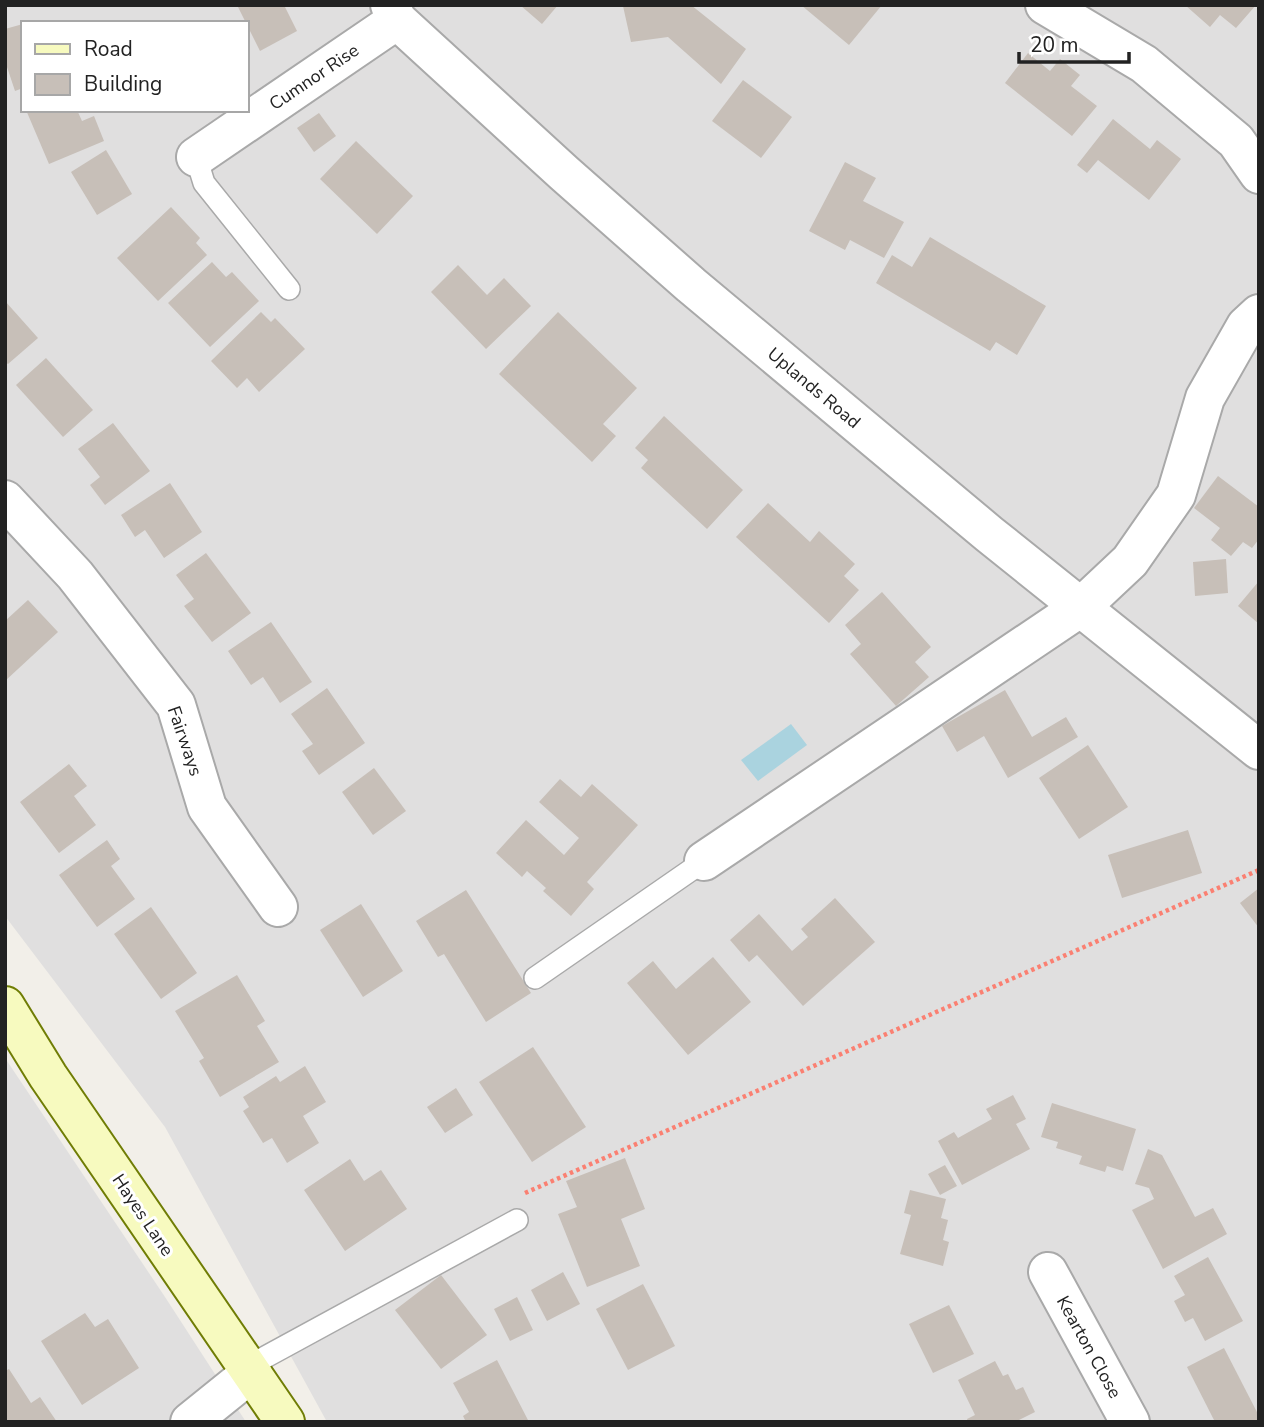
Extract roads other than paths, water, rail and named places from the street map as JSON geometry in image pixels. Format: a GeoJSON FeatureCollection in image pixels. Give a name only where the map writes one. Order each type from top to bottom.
{"type":"FeatureCollection","features":[{"type":"Feature","properties":{"kind":"street"},"geometry":{"type":"LineString","coordinates":[[1045,5],[1144,64],[1236,141],[1259,174]]}},
{"type":"Feature","properties":{"kind":"street","name":"Cumnor Rise"},"geometry":{"type":"LineString","coordinates":[[196,157],[393,12]]}},
{"type":"Feature","properties":{"kind":"street","name":"Uplands Road"},"geometry":{"type":"LineString","coordinates":[[393,12],[564,173],[691,285],[989,534],[1259,751]]}},
{"type":"Feature","properties":{"kind":"street"},"geometry":{"type":"LineString","coordinates":[[704,861],[1080,607],[1130,561],[1176,495],[1205,398],[1246,326],[1259,314]]}},
{"type":"Feature","properties":{"kind":"street","name":"Fairways"},"geometry":{"type":"LineString","coordinates":[[11,518],[75,575],[176,705],[207,807],[278,907]]}},
{"type":"Feature","properties":{"kind":"street","name":"Hayes Lane"},"geometry":{"type":"LineString","coordinates":[[5,1006],[48,1076],[285,1422]]}},
{"type":"Feature","properties":{"kind":"street","name":"Kearton Close"},"geometry":{"type":"LineString","coordinates":[[1048,1272],[1130,1422]]}},
{"type":"Feature","properties":{"kind":"street"},"geometry":{"type":"LineString","coordinates":[[190,1422],[250,1369]]}},
{"type":"Feature","properties":{"kind":"lane"},"geometry":{"type":"LineString","coordinates":[[196,157],[204,183],[289,289]]}},
{"type":"Feature","properties":{"kind":"lane"},"geometry":{"type":"LineString","coordinates":[[535,978],[704,861]]}},
{"type":"Feature","properties":{"kind":"lane"},"geometry":{"type":"LineString","coordinates":[[250,1369],[517,1220]]}},
{"type":"Feature","properties":{"kind":"water"},"geometry":{"type":"Polygon","coordinates":[[[791,724],[807,745],[758,781],[741,760],[791,724]]]}}]}
